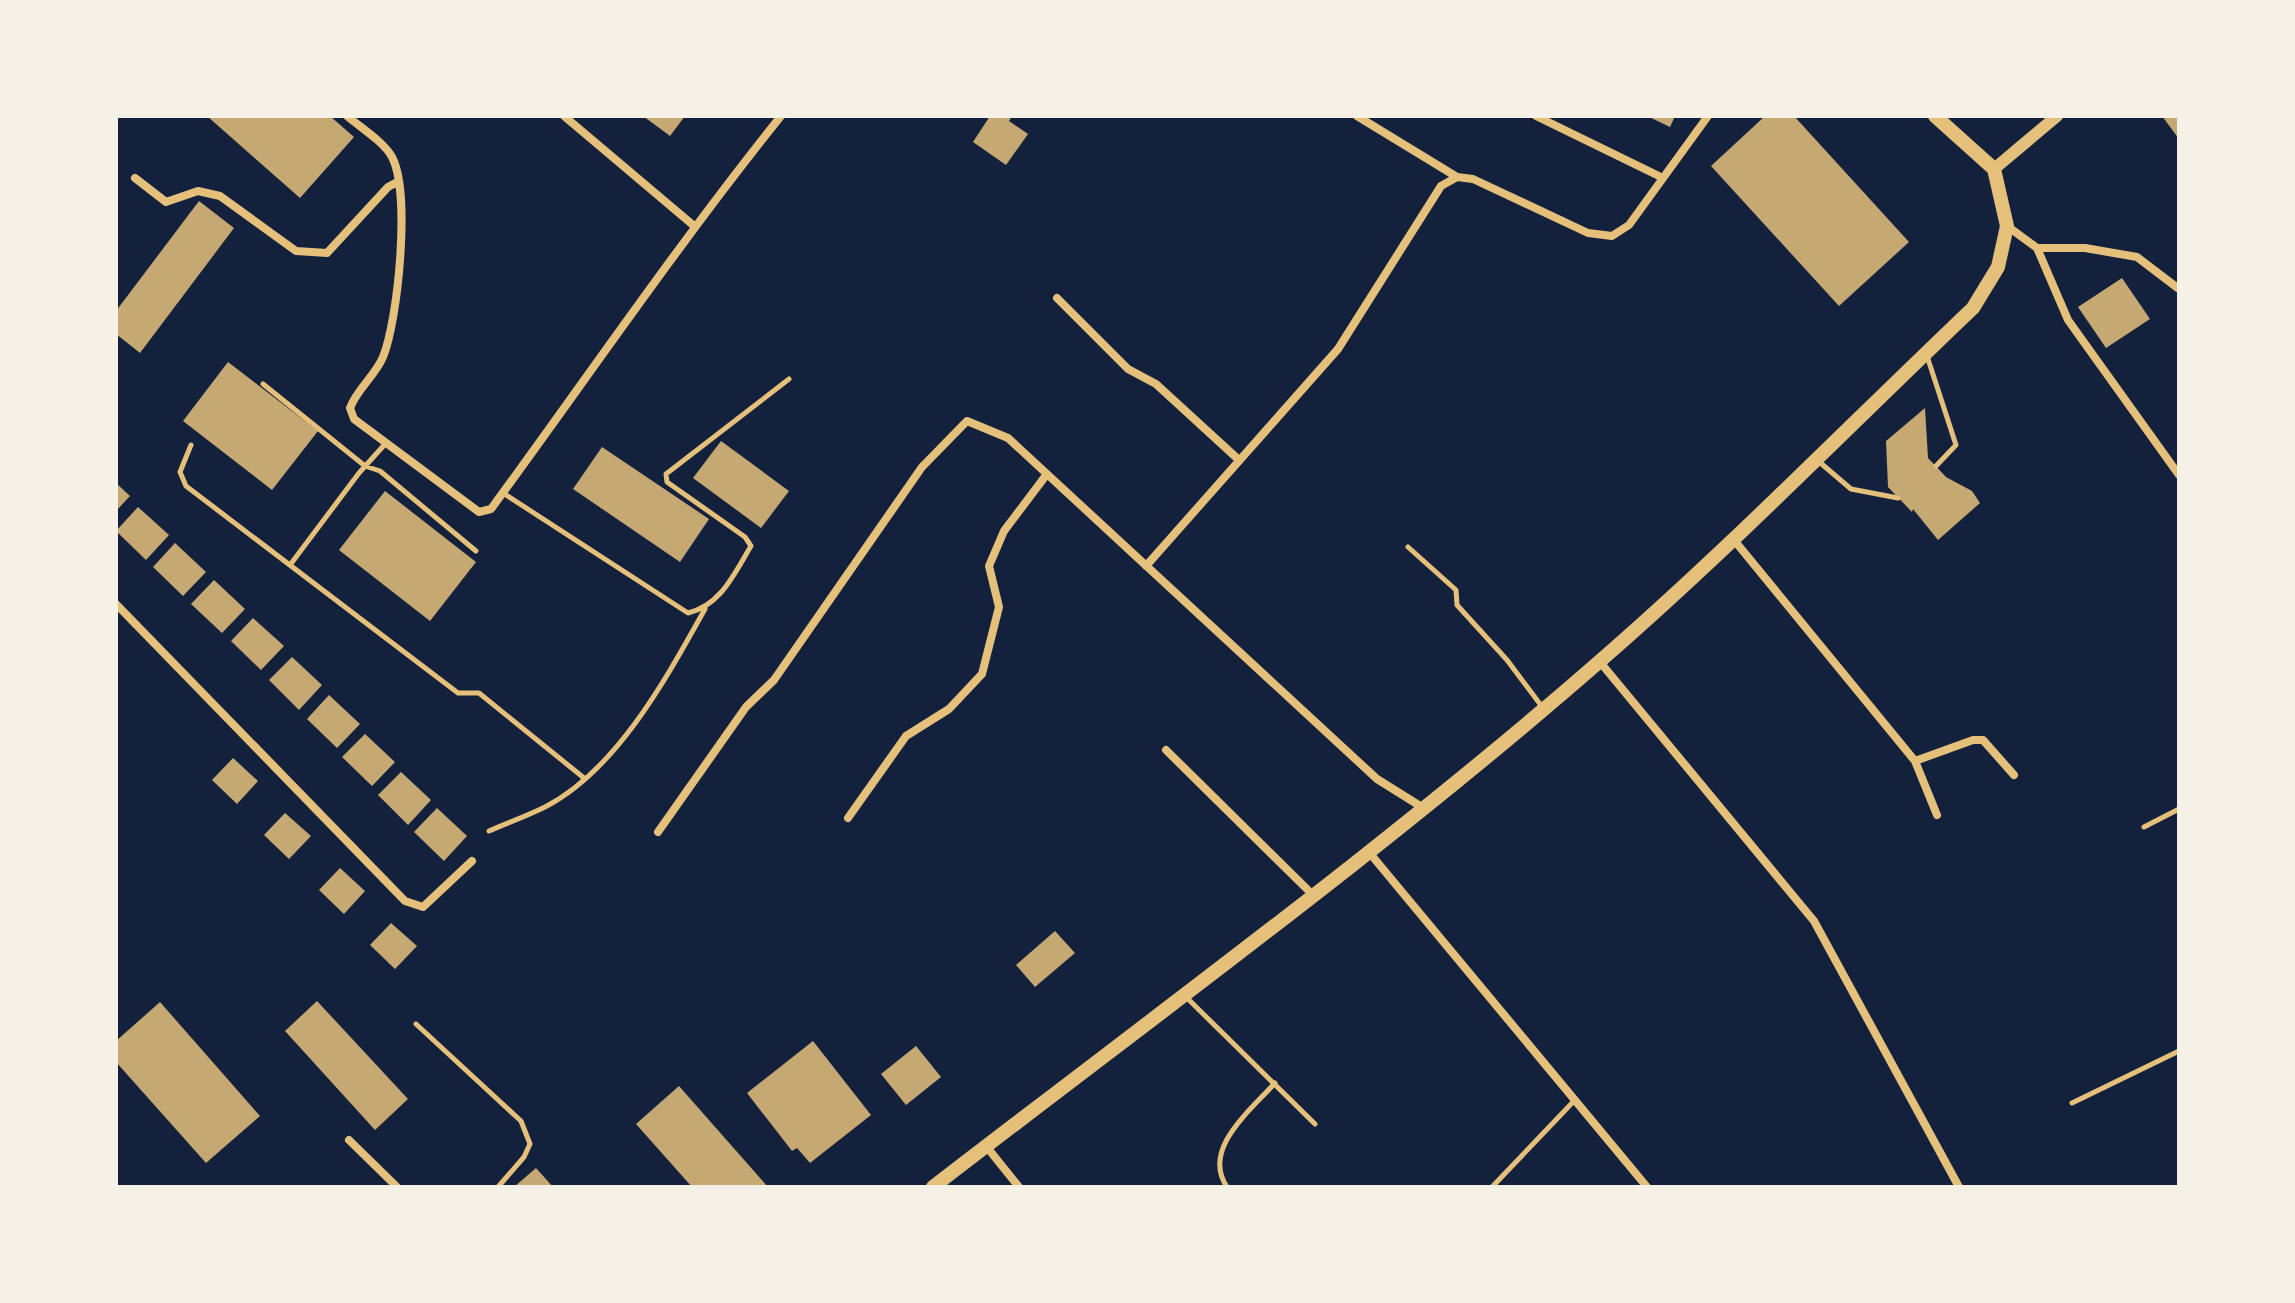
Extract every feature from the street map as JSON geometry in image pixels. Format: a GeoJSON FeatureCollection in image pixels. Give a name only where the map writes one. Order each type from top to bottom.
{"type":"FeatureCollection","features":[{"type":"Feature","properties":{"kind":"main road"},"geometry":{"type":"LineString","coordinates":[[933,1187],[1425,809],[1600,662],[1734,540],[1973,308],[1998,267],[2007,226],[1994,169],[1935,116]]}},
{"type":"Feature","properties":{"kind":"street"},"geometry":{"type":"LineString","coordinates":[[347,116],[392,155],[399,181],[403,231],[389,341],[381,362],[350,408],[354,419],[469,508],[479,512],[491,509],[693,225],[781,116]]}},
{"type":"Feature","properties":{"kind":"street"},"geometry":{"type":"LineString","coordinates":[[1357,116],[1457,177],[1473,179],[1588,233],[1612,236],[1629,225],[1708,116]]}},
{"type":"Feature","properties":{"kind":"street"},"geometry":{"type":"LineString","coordinates":[[1536,116],[1663,178]]}},
{"type":"Feature","properties":{"kind":"street"},"geometry":{"type":"LineString","coordinates":[[1994,169],[2057,116]]}},
{"type":"Feature","properties":{"kind":"street"},"geometry":{"type":"LineString","coordinates":[[567,117],[693,225]]}},
{"type":"Feature","properties":{"kind":"street"},"geometry":{"type":"LineString","coordinates":[[1146,566],[1338,349],[1441,186],[1457,177]]}},
{"type":"Feature","properties":{"kind":"street"},"geometry":{"type":"LineString","coordinates":[[135,178],[166,202],[198,191],[220,196],[296,251],[327,253],[388,187],[399,181]]}},
{"type":"Feature","properties":{"kind":"street"},"geometry":{"type":"LineString","coordinates":[[2007,226],[2037,248],[2068,320],[2179,475]]}},
{"type":"Feature","properties":{"kind":"street"},"geometry":{"type":"LineString","coordinates":[[2037,248],[2085,248],[2137,257],[2179,289]]}},
{"type":"Feature","properties":{"kind":"street"},"geometry":{"type":"LineString","coordinates":[[1057,298],[1128,369],[1156,384],[1239,460]]}},
{"type":"Feature","properties":{"kind":"street"},"geometry":{"type":"LineString","coordinates":[[658,832],[746,707],[774,680],[922,467],[967,421],[1008,438],[1377,779],[1425,809]]}},
{"type":"Feature","properties":{"kind":"street"},"geometry":{"type":"LineString","coordinates":[[848,818],[906,736],[949,709],[982,674],[999,607],[989,566],[1004,531],[1047,474]]}},
{"type":"Feature","properties":{"kind":"street"},"geometry":{"type":"LineString","coordinates":[[1734,540],[1915,761],[1937,815]]}},
{"type":"Feature","properties":{"kind":"street"},"geometry":{"type":"LineString","coordinates":[[116,604],[405,901],[423,907],[472,861]]}},
{"type":"Feature","properties":{"kind":"street"},"geometry":{"type":"LineString","coordinates":[[1600,662],[1814,921],[1959,1187]]}},
{"type":"Feature","properties":{"kind":"street"},"geometry":{"type":"LineString","coordinates":[[1915,761],[1973,740],[1983,740],[2014,775]]}},
{"type":"Feature","properties":{"kind":"street"},"geometry":{"type":"LineString","coordinates":[[1166,750],[1312,894]]}},
{"type":"Feature","properties":{"kind":"street"},"geometry":{"type":"LineString","coordinates":[[1368,851],[1573,1102],[1647,1187]]}},
{"type":"Feature","properties":{"kind":"street"},"geometry":{"type":"LineString","coordinates":[[349,1140],[397,1187]]}},
{"type":"Feature","properties":{"kind":"street"},"geometry":{"type":"LineString","coordinates":[[986,1146],[1019,1187]]}},
{"type":"Feature","properties":{"kind":"lane"},"geometry":{"type":"LineString","coordinates":[[1926,352],[1956,445],[1936,466]]}},
{"type":"Feature","properties":{"kind":"lane"},"geometry":{"type":"LineString","coordinates":[[489,831],[547,806],[584,778],[629,733],[705,609],[725,590],[751,546],[745,537],[667,482],[666,474],[789,379]]}},
{"type":"Feature","properties":{"kind":"lane"},"geometry":{"type":"LineString","coordinates":[[263,384],[365,466],[380,471],[476,551]]}},
{"type":"Feature","properties":{"kind":"lane"},"geometry":{"type":"LineString","coordinates":[[290,565],[386,443]]}},
{"type":"Feature","properties":{"kind":"lane"},"geometry":{"type":"LineString","coordinates":[[191,445],[180,472],[186,486],[458,693],[479,693],[584,778]]}},
{"type":"Feature","properties":{"kind":"lane"},"geometry":{"type":"LineString","coordinates":[[1816,459],[1851,489],[1898,498]]}},
{"type":"Feature","properties":{"kind":"lane"},"geometry":{"type":"LineString","coordinates":[[503,493],[688,613],[705,609]]}},
{"type":"Feature","properties":{"kind":"lane"},"geometry":{"type":"LineString","coordinates":[[1408,547],[1456,590],[1457,605],[1507,660],[1543,709]]}},
{"type":"Feature","properties":{"kind":"lane"},"geometry":{"type":"LineString","coordinates":[[2144,827],[2179,809]]}},
{"type":"Feature","properties":{"kind":"lane"},"geometry":{"type":"LineString","coordinates":[[1183,994],[1315,1124]]}},
{"type":"Feature","properties":{"kind":"lane"},"geometry":{"type":"LineString","coordinates":[[416,1024],[521,1121],[530,1144],[524,1157],[498,1187]]}},
{"type":"Feature","properties":{"kind":"lane"},"geometry":{"type":"LineString","coordinates":[[2072,1103],[2179,1051]]}},
{"type":"Feature","properties":{"kind":"lane"},"geometry":{"type":"LineString","coordinates":[[1227,1187],[1221,1179],[1218,1157],[1225,1141],[1275,1083]]}},
{"type":"Feature","properties":{"kind":"lane"},"geometry":{"type":"LineString","coordinates":[[1492,1187],[1573,1102]]}},
{"type":"Feature","properties":{"kind":"building"},"geometry":{"type":"Polygon","coordinates":[[[207,116],[330,116],[354,137],[300,198],[207,116]]]}},
{"type":"Feature","properties":{"kind":"building"},"geometry":{"type":"Polygon","coordinates":[[[643,116],[685,116],[670,136],[643,116]]]}},
{"type":"Feature","properties":{"kind":"building"},"geometry":{"type":"Polygon","coordinates":[[[990,116],[1012,116],[1009,121],[1028,134],[1006,165],[973,142],[990,116]]]}},
{"type":"Feature","properties":{"kind":"building"},"geometry":{"type":"Polygon","coordinates":[[[1647,116],[1675,116],[1670,127],[1647,116]]]}},
{"type":"Feature","properties":{"kind":"building"},"geometry":{"type":"Polygon","coordinates":[[[1765,116],[1794,116],[1909,242],[1839,306],[1711,166],[1765,116]]]}},
{"type":"Feature","properties":{"kind":"building"},"geometry":{"type":"Polygon","coordinates":[[[2162,116],[2179,116],[2179,139],[2162,116]]]}},
{"type":"Feature","properties":{"kind":"building"},"geometry":{"type":"Polygon","coordinates":[[[199,201],[234,228],[140,353],[116,334],[116,311],[199,201]]]}},
{"type":"Feature","properties":{"kind":"building"},"geometry":{"type":"Polygon","coordinates":[[[2122,278],[2150,319],[2106,348],[2078,307],[2122,278]]]}},
{"type":"Feature","properties":{"kind":"building"},"geometry":{"type":"Polygon","coordinates":[[[228,362],[318,431],[272,490],[183,421],[228,362]]]}},
{"type":"Feature","properties":{"kind":"building"},"geometry":{"type":"Polygon","coordinates":[[[1925,408],[1928,458],[1946,477],[1972,491],[1980,503],[1938,540],[1913,509],[1912,512],[1888,487],[1886,441],[1925,408]]]}},
{"type":"Feature","properties":{"kind":"building"},"geometry":{"type":"Polygon","coordinates":[[[721,441],[789,491],[761,528],[693,478],[721,441]]]}},
{"type":"Feature","properties":{"kind":"building"},"geometry":{"type":"Polygon","coordinates":[[[602,447],[709,519],[680,562],[573,489],[602,447]]]}},
{"type":"Feature","properties":{"kind":"building"},"geometry":{"type":"Polygon","coordinates":[[[116,483],[130,496],[116,511],[116,483]]]}},
{"type":"Feature","properties":{"kind":"building"},"geometry":{"type":"Polygon","coordinates":[[[385,491],[476,562],[430,621],[339,550],[385,491]]]}},
{"type":"Feature","properties":{"kind":"building"},"geometry":{"type":"Polygon","coordinates":[[[138,507],[169,535],[146,560],[116,531],[138,507]]]}},
{"type":"Feature","properties":{"kind":"building"},"geometry":{"type":"Polygon","coordinates":[[[175,543],[206,572],[183,596],[153,567],[175,543]]]}},
{"type":"Feature","properties":{"kind":"building"},"geometry":{"type":"Polygon","coordinates":[[[214,580],[245,609],[222,633],[191,604],[214,580]]]}},
{"type":"Feature","properties":{"kind":"building"},"geometry":{"type":"Polygon","coordinates":[[[253,618],[284,646],[261,670],[231,641],[253,618]]]}},
{"type":"Feature","properties":{"kind":"building"},"geometry":{"type":"Polygon","coordinates":[[[292,657],[322,685],[299,710],[269,680],[292,657]]]}},
{"type":"Feature","properties":{"kind":"building"},"geometry":{"type":"Polygon","coordinates":[[[329,695],[360,724],[337,748],[307,719],[329,695]]]}},
{"type":"Feature","properties":{"kind":"building"},"geometry":{"type":"Polygon","coordinates":[[[365,734],[395,762],[372,786],[342,757],[365,734]]]}},
{"type":"Feature","properties":{"kind":"building"},"geometry":{"type":"Polygon","coordinates":[[[233,758],[258,781],[237,804],[212,780],[233,758]]]}},
{"type":"Feature","properties":{"kind":"building"},"geometry":{"type":"Polygon","coordinates":[[[401,772],[431,800],[408,825],[378,795],[401,772]]]}},
{"type":"Feature","properties":{"kind":"building"},"geometry":{"type":"Polygon","coordinates":[[[437,808],[467,836],[444,861],[414,832],[437,808]]]}},
{"type":"Feature","properties":{"kind":"building"},"geometry":{"type":"Polygon","coordinates":[[[285,813],[311,836],[289,859],[264,835],[285,813]]]}},
{"type":"Feature","properties":{"kind":"building"},"geometry":{"type":"Polygon","coordinates":[[[340,868],[365,891],[344,914],[319,890],[340,868]]]}},
{"type":"Feature","properties":{"kind":"building"},"geometry":{"type":"Polygon","coordinates":[[[391,923],[417,946],[395,969],[370,945],[391,923]]]}},
{"type":"Feature","properties":{"kind":"building"},"geometry":{"type":"Polygon","coordinates":[[[1055,931],[1075,953],[1035,987],[1016,965],[1055,931]]]}},
{"type":"Feature","properties":{"kind":"building"},"geometry":{"type":"Polygon","coordinates":[[[317,1001],[408,1099],[375,1130],[285,1031],[317,1001]]]}},
{"type":"Feature","properties":{"kind":"building"},"geometry":{"type":"Polygon","coordinates":[[[160,1002],[260,1116],[206,1163],[116,1062],[116,1041],[160,1002]]]}},
{"type":"Feature","properties":{"kind":"building"},"geometry":{"type":"Polygon","coordinates":[[[813,1041],[871,1115],[810,1163],[797,1148],[792,1151],[747,1093],[813,1041]]]}},
{"type":"Feature","properties":{"kind":"building"},"geometry":{"type":"Polygon","coordinates":[[[916,1046],[941,1077],[906,1105],[881,1074],[916,1046]]]}},
{"type":"Feature","properties":{"kind":"building"},"geometry":{"type":"Polygon","coordinates":[[[679,1086],[768,1187],[692,1187],[636,1124],[679,1086]]]}},
{"type":"Feature","properties":{"kind":"building"},"geometry":{"type":"Polygon","coordinates":[[[536,1168],[553,1187],[514,1187],[536,1168]]]}}]}
